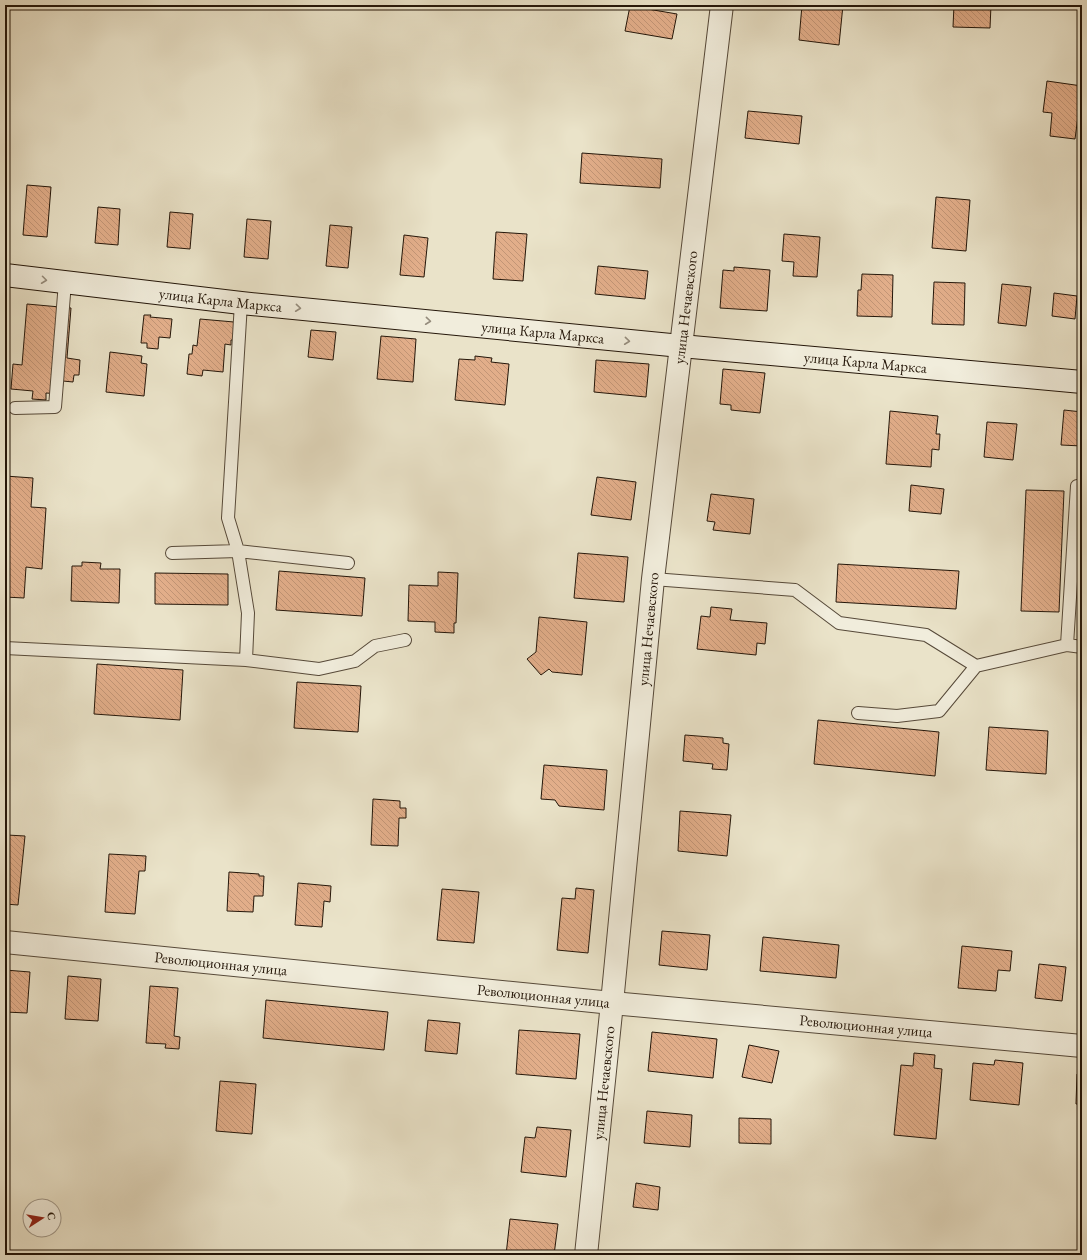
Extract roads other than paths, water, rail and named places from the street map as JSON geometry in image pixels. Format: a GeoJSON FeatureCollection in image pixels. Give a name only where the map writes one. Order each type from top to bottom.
{"type":"FeatureCollection","features":[{"type":"Feature","properties":{"kind":"street","name":"улица Нечаевского"},"geometry":{"type":"LineString","coordinates":[[586,1255],[653,579],[722,5]]}},
{"type":"Feature","properties":{"kind":"street","name":"улица Карла Маркса"},"geometry":{"type":"LineString","coordinates":[[5,276],[241,303],[681,346],[1082,382]]}},
{"type":"Feature","properties":{"kind":"street","name":"Революционная улица"},"geometry":{"type":"LineString","coordinates":[[5,942],[612,1003],[1082,1046]]}},
{"type":"Feature","properties":{"kind":"lane"},"geometry":{"type":"LineString","coordinates":[[15,408],[55,407],[65,282]]}},
{"type":"Feature","properties":{"kind":"lane"},"geometry":{"type":"LineString","coordinates":[[241,303],[228,518],[238,551],[248,613],[246,660]]}},
{"type":"Feature","properties":{"kind":"lane"},"geometry":{"type":"LineString","coordinates":[[1067,645],[1077,486],[1082,486]]}},
{"type":"Feature","properties":{"kind":"lane"},"geometry":{"type":"LineString","coordinates":[[172,552],[238,551],[348,563]]}},
{"type":"Feature","properties":{"kind":"lane"},"geometry":{"type":"LineString","coordinates":[[653,579],[795,590],[839,623],[926,635],[976,666]]}},
{"type":"Feature","properties":{"kind":"lane"},"geometry":{"type":"LineString","coordinates":[[5,648],[246,660],[319,669],[355,661],[375,646],[405,640]]}},
{"type":"Feature","properties":{"kind":"lane"},"geometry":{"type":"LineString","coordinates":[[858,713],[897,716],[939,711],[976,666],[1067,645],[1082,647]]}}]}
